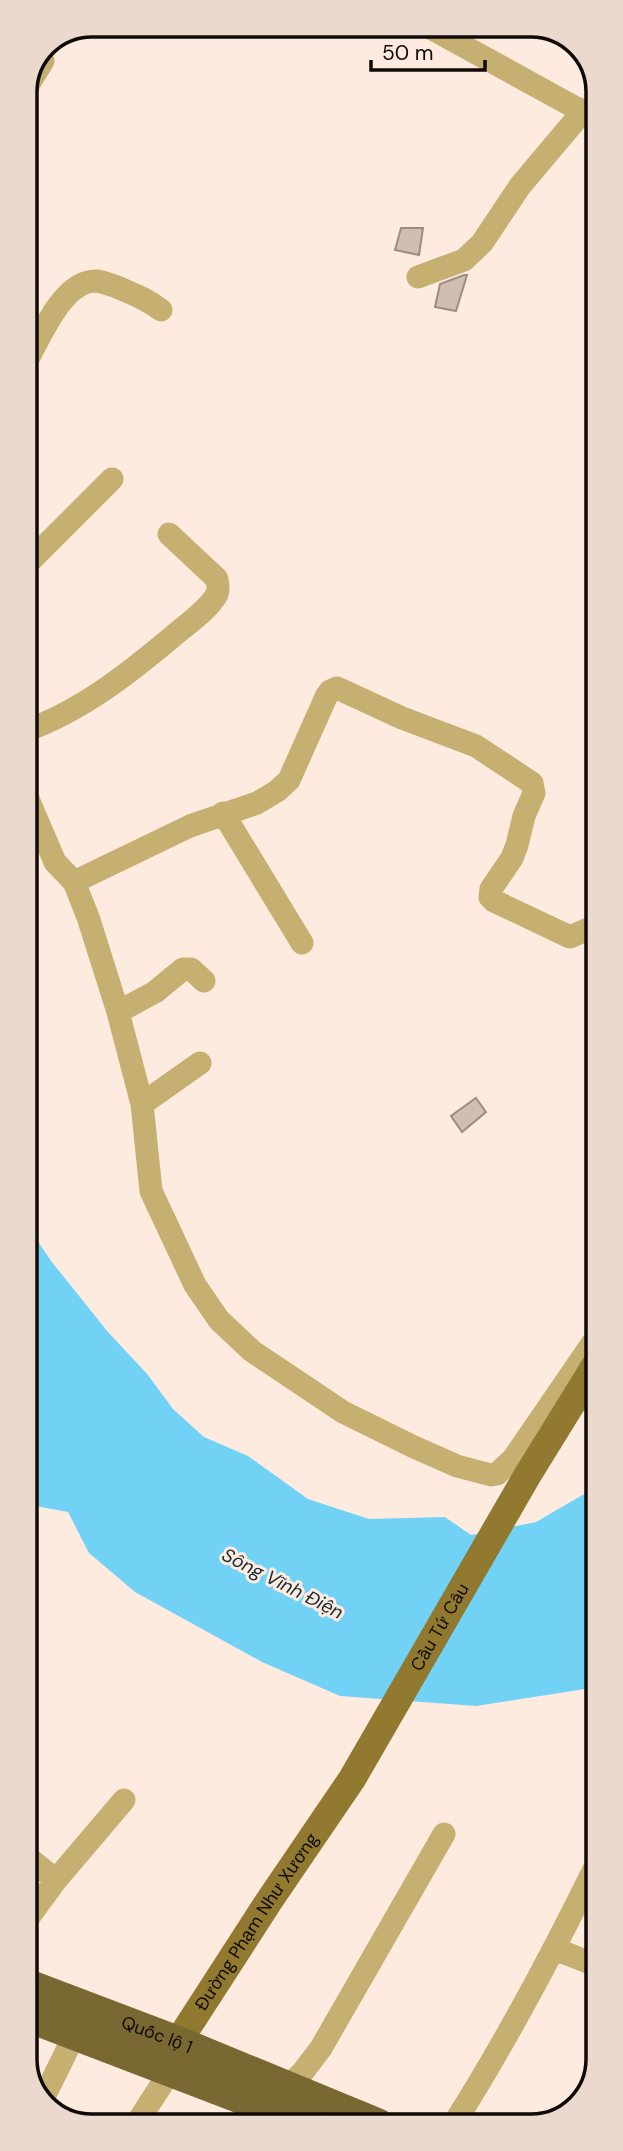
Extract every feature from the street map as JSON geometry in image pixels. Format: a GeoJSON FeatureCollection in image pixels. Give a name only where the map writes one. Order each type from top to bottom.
{"type":"FeatureCollection","features":[{"type":"Feature","properties":{"kind":"highway","name":"Quốc lộ 1"},"geometry":{"type":"LineString","coordinates":[[37,1990],[175,2057],[285,2101]]}},
{"type":"Feature","properties":{"kind":"highway","name":"Quốc lộ 1"},"geometry":{"type":"LineString","coordinates":[[37,2019],[75,2034],[175,2057]]}},
{"type":"Feature","properties":{"kind":"highway"},"geometry":{"type":"LineString","coordinates":[[285,2101],[335,2114]]}},
{"type":"Feature","properties":{"kind":"highway"},"geometry":{"type":"LineString","coordinates":[[285,2101],[301,2114]]}},
{"type":"Feature","properties":{"kind":"main road","name":"Cầu Tứ Câu"},"geometry":{"type":"LineString","coordinates":[[352,1779],[527,1476],[586,1380]]}},
{"type":"Feature","properties":{"kind":"main road","name":"Đường Phạm Như Xương"},"geometry":{"type":"LineString","coordinates":[[175,2057],[269,1902],[352,1779]]}},
{"type":"Feature","properties":{"kind":"street"},"geometry":{"type":"LineString","coordinates":[[448,37],[586,111]]}},
{"type":"Feature","properties":{"kind":"street"},"geometry":{"type":"LineString","coordinates":[[418,277],[464,260],[482,243],[520,186],[570,129],[586,116]]}},
{"type":"Feature","properties":{"kind":"street"},"geometry":{"type":"LineString","coordinates":[[37,341],[47,321],[72,292],[94,281],[142,297],[161,310]]}},
{"type":"Feature","properties":{"kind":"street"},"geometry":{"type":"LineString","coordinates":[[37,554],[112,479]]}},
{"type":"Feature","properties":{"kind":"street"},"geometry":{"type":"LineString","coordinates":[[37,726],[57,718],[141,664],[193,620],[217,594],[217,579],[169,534]]}},
{"type":"Feature","properties":{"kind":"street"},"geometry":{"type":"LineString","coordinates":[[74,883],[190,826],[265,799],[289,780],[326,697],[333,689],[343,689],[402,718],[476,746],[532,783],[534,793],[524,816],[517,845],[512,858],[491,890],[491,897],[494,901],[570,937],[586,930]]}},
{"type":"Feature","properties":{"kind":"street"},"geometry":{"type":"LineString","coordinates":[[223,813],[302,943]]}},
{"type":"Feature","properties":{"kind":"street"},"geometry":{"type":"LineString","coordinates":[[37,820],[55,862],[74,883],[88,917],[118,1012],[142,1104],[151,1191],[195,1285],[219,1320],[252,1351],[343,1412],[457,1466],[491,1475],[497,1475],[513,1460],[586,1353]]}},
{"type":"Feature","properties":{"kind":"street"},"geometry":{"type":"LineString","coordinates":[[118,1012],[155,992],[183,968],[191,969],[204,981]]}},
{"type":"Feature","properties":{"kind":"street"},"geometry":{"type":"LineString","coordinates":[[142,1104],[200,1063]]}},
{"type":"Feature","properties":{"kind":"street"},"geometry":{"type":"LineString","coordinates":[[37,1906],[124,1800]]}},
{"type":"Feature","properties":{"kind":"street"},"geometry":{"type":"LineString","coordinates":[[285,2101],[321,2048],[444,1834]]}},
{"type":"Feature","properties":{"kind":"street"},"geometry":{"type":"LineString","coordinates":[[37,1865],[57,1880]]}},
{"type":"Feature","properties":{"kind":"street"},"geometry":{"type":"LineString","coordinates":[[460,2114],[555,1949],[586,1886]]}},
{"type":"Feature","properties":{"kind":"street"},"geometry":{"type":"LineString","coordinates":[[555,1949],[586,1961]]}},
{"type":"Feature","properties":{"kind":"street"},"geometry":{"type":"LineString","coordinates":[[47,2091],[75,2034]]}},
{"type":"Feature","properties":{"kind":"street"},"geometry":{"type":"LineString","coordinates":[[142,2114],[175,2057]]}},
{"type":"Feature","properties":{"kind":"water","name":"Sông Vĩnh Điện"},"geometry":{"type":"Polygon","coordinates":[[[37,1240],[108,1332],[148,1375],[173,1409],[204,1437],[248,1456],[308,1499],[369,1519],[445,1517],[471,1535],[536,1522],[586,1493],[586,1689],[476,1706],[340,1696],[262,1662],[135,1592],[89,1553],[68,1512],[37,1506],[37,1240]]]}},
{"type":"Feature","properties":{"kind":"building"},"geometry":{"type":"Polygon","coordinates":[[[401,228],[423,228],[419,255],[395,250],[401,228]]]}},
{"type":"Feature","properties":{"kind":"building"},"geometry":{"type":"Polygon","coordinates":[[[467,275],[456,311],[435,307],[440,284],[467,275]]]}},
{"type":"Feature","properties":{"kind":"building"},"geometry":{"type":"Polygon","coordinates":[[[476,1098],[486,1112],[462,1132],[451,1116],[476,1098]]]}}]}
